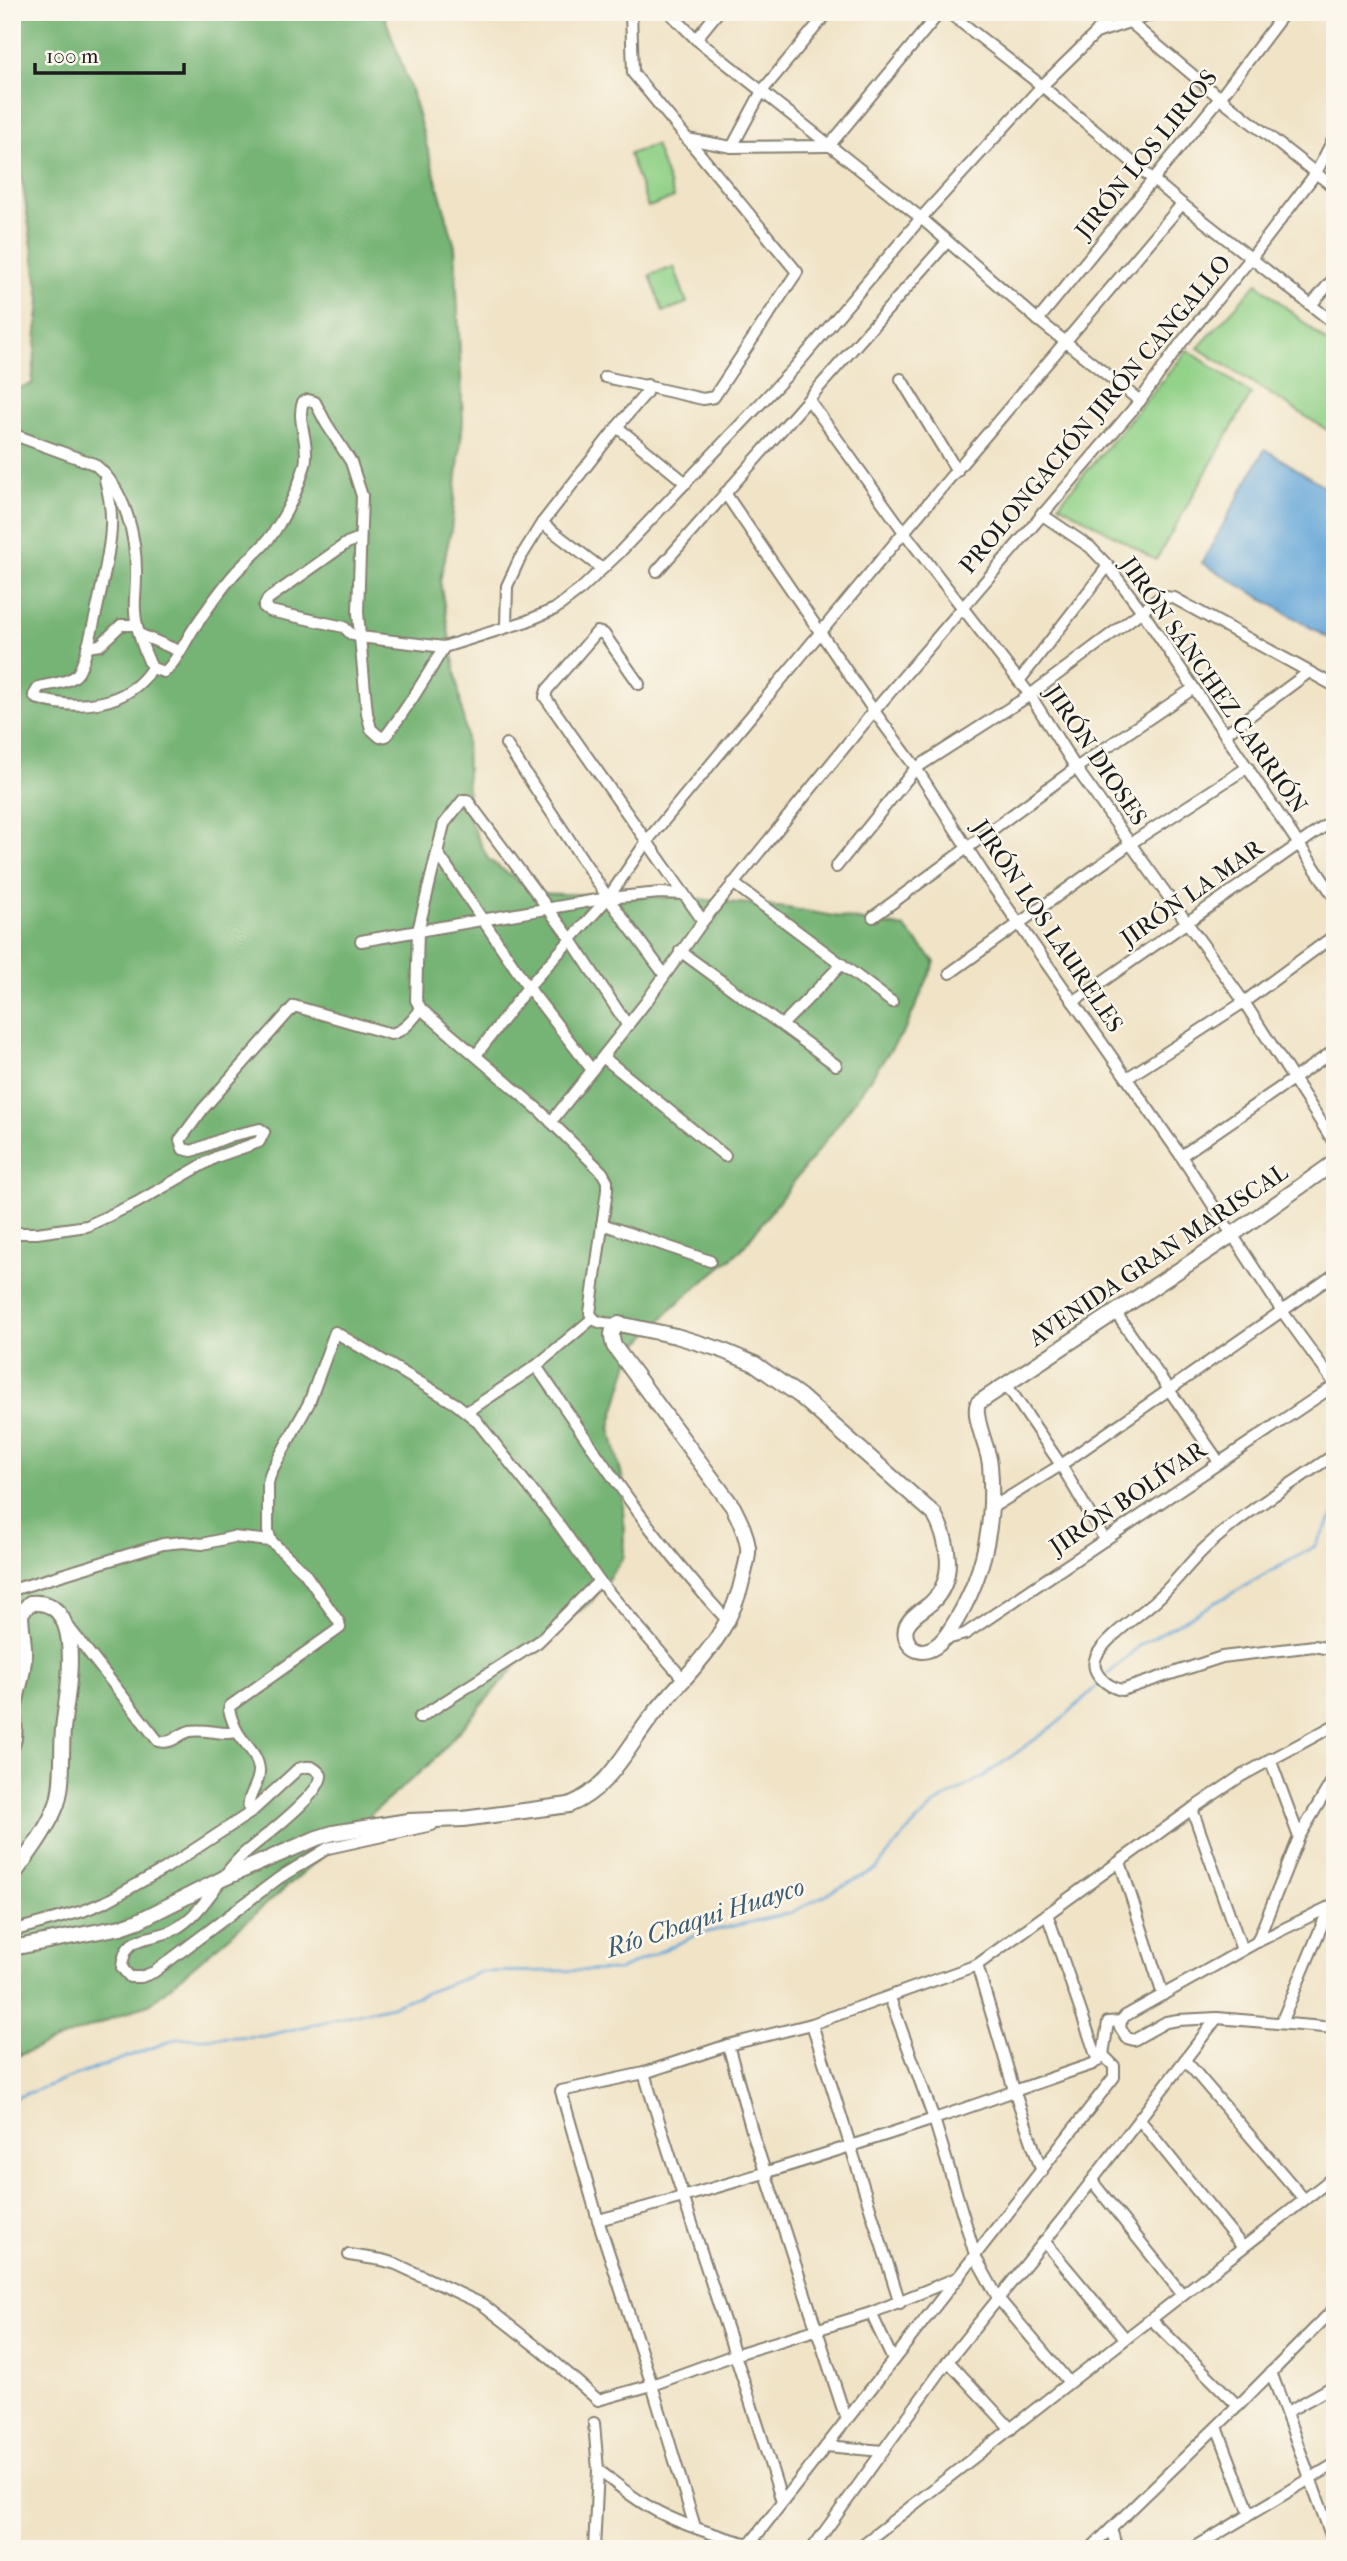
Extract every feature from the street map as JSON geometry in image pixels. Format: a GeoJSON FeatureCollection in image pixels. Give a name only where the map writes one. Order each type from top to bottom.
{"type":"FeatureCollection","features":[{"type":"Feature","properties":{"kind":"street"},"geometry":{"type":"LineString","coordinates":[[605,377],[703,399],[714,397],[797,272],[633,73],[631,12]]}},
{"type":"Feature","properties":{"kind":"street"},"geometry":{"type":"LineString","coordinates":[[669,12],[696,39],[921,218],[1038,320],[1140,401]]}},
{"type":"Feature","properties":{"kind":"street"},"geometry":{"type":"LineString","coordinates":[[696,39],[718,12]]}},
{"type":"Feature","properties":{"kind":"street"},"geometry":{"type":"LineString","coordinates":[[732,147],[762,91],[828,12]]}},
{"type":"Feature","properties":{"kind":"street"},"geometry":{"type":"LineString","coordinates":[[830,146],[940,12]]}},
{"type":"Feature","properties":{"kind":"street"},"geometry":{"type":"LineString","coordinates":[[948,12],[1042,86],[1182,204],[1335,324]]}},
{"type":"Feature","properties":{"kind":"street"},"geometry":{"type":"LineString","coordinates":[[360,537],[347,543],[264,604],[270,611],[344,627],[351,634],[360,637],[444,647],[527,621],[555,609],[601,569],[795,367],[921,218],[1042,86],[1096,33],[1106,19],[1107,12]]}},
{"type":"Feature","properties":{"kind":"street"},"geometry":{"type":"LineString","coordinates":[[1118,12],[1220,98],[1335,188]]}},
{"type":"Feature","properties":{"kind":"street"},"geometry":{"type":"LineString","coordinates":[[1096,33],[1158,12]]}},
{"type":"Feature","properties":{"kind":"street","name":"JIRÓN LOS LIRIOS"},"geometry":{"type":"LineString","coordinates":[[1038,320],[1220,98],[1285,12]]}},
{"type":"Feature","properties":{"kind":"street","name":"PROLONGACIÓN JIRÓN CANGALLO"},"geometry":{"type":"LineString","coordinates":[[551,1122],[628,1026],[702,921],[733,883],[874,711],[1140,401],[1181,344],[1316,173],[1335,136]]}},
{"type":"Feature","properties":{"kind":"street"},"geometry":{"type":"LineString","coordinates":[[687,139],[732,147],[830,146]]}},
{"type":"Feature","properties":{"kind":"street"},"geometry":{"type":"LineString","coordinates":[[476,1055],[528,987],[608,898],[648,841],[904,532],[1182,204]]}},
{"type":"Feature","properties":{"kind":"street"},"geometry":{"type":"LineString","coordinates":[[657,571],[947,242]]}},
{"type":"Feature","properties":{"kind":"street"},"geometry":{"type":"LineString","coordinates":[[1311,305],[1335,278]]}},
{"type":"Feature","properties":{"kind":"street"},"geometry":{"type":"LineString","coordinates":[[901,379],[957,471]]}},
{"type":"Feature","properties":{"kind":"street"},"geometry":{"type":"LineString","coordinates":[[506,626],[507,586],[510,577],[542,523],[646,393],[647,385]]}},
{"type":"Feature","properties":{"kind":"street","name":"JIRÓN DIOSES"},"geometry":{"type":"LineString","coordinates":[[809,400],[904,532],[1030,695],[1076,768],[1244,1002],[1335,1144]]}},
{"type":"Feature","properties":{"kind":"street"},"geometry":{"type":"LineString","coordinates":[[12,434],[94,464],[104,472],[125,508],[132,534],[138,629],[152,668],[159,672],[170,668],[220,590],[278,527],[294,497],[305,463],[307,447],[300,411],[303,402],[315,402],[359,479],[362,496],[358,612],[360,637],[367,713],[371,729],[380,737],[386,736],[394,725],[444,647]]}},
{"type":"Feature","properties":{"kind":"street"},"geometry":{"type":"LineString","coordinates":[[617,427],[685,483]]}},
{"type":"Feature","properties":{"kind":"street"},"geometry":{"type":"LineString","coordinates":[[104,472],[111,507],[111,530],[87,648],[79,672],[72,679],[39,687],[34,695],[36,698],[68,706],[84,707],[102,703],[139,686],[152,668]]}},
{"type":"Feature","properties":{"kind":"street","name":"JIRÓN LOS LAURELES"},"geometry":{"type":"LineString","coordinates":[[725,493],[916,768],[1018,923],[1181,1156],[1282,1311],[1335,1384]]}},
{"type":"Feature","properties":{"kind":"street","name":"JIRÓN SÁNCHEZ CARRIÓN"},"geometry":{"type":"LineString","coordinates":[[1041,514],[1090,547],[1108,566],[1142,611],[1335,898]]}},
{"type":"Feature","properties":{"kind":"street"},"geometry":{"type":"LineString","coordinates":[[542,523],[601,569]]}},
{"type":"Feature","properties":{"kind":"street"},"geometry":{"type":"LineString","coordinates":[[1019,681],[1108,566]]}},
{"type":"Feature","properties":{"kind":"street"},"geometry":{"type":"LineString","coordinates":[[836,867],[916,768],[1030,695],[1158,599],[1174,598],[1335,686]]}},
{"type":"Feature","properties":{"kind":"street"},"geometry":{"type":"LineString","coordinates":[[344,627],[358,612]]}},
{"type":"Feature","properties":{"kind":"street"},"geometry":{"type":"LineString","coordinates":[[87,648],[100,645],[121,625],[138,629],[179,651]]}},
{"type":"Feature","properties":{"kind":"street"},"geometry":{"type":"LineString","coordinates":[[639,684],[600,632],[597,632],[545,694],[702,921]]}},
{"type":"Feature","properties":{"kind":"street"},"geometry":{"type":"LineString","coordinates":[[1225,734],[1309,672]]}},
{"type":"Feature","properties":{"kind":"street"},"geometry":{"type":"LineString","coordinates":[[873,917],[1076,768],[1194,688]]}},
{"type":"Feature","properties":{"kind":"street"},"geometry":{"type":"LineString","coordinates":[[506,744],[608,898],[664,974]]}},
{"type":"Feature","properties":{"kind":"street"},"geometry":{"type":"LineString","coordinates":[[950,973],[1130,843],[1248,767]]}},
{"type":"Feature","properties":{"kind":"street"},"geometry":{"type":"LineString","coordinates":[[592,1319],[590,1306],[607,1181],[602,1172],[551,1122],[421,1009],[416,1000],[418,931],[444,824],[463,800],[467,800],[550,909],[628,1026]]}},
{"type":"Feature","properties":{"kind":"street","name":"JIRÓN LA MAR"},"geometry":{"type":"LineString","coordinates":[[1073,1002],[1335,818]]}},
{"type":"Feature","properties":{"kind":"street"},"geometry":{"type":"LineString","coordinates":[[437,852],[528,987],[592,1070]]}},
{"type":"Feature","properties":{"kind":"street"},"geometry":{"type":"LineString","coordinates":[[733,883],[892,1002]]}},
{"type":"Feature","properties":{"kind":"street"},"geometry":{"type":"LineString","coordinates":[[361,941],[608,898],[660,893],[684,894]]}},
{"type":"Feature","properties":{"kind":"street"},"geometry":{"type":"LineString","coordinates":[[1127,1078],[1244,1002],[1335,935]]}},
{"type":"Feature","properties":{"kind":"street"},"geometry":{"type":"LineString","coordinates":[[680,951],[836,1065]]}},
{"type":"Feature","properties":{"kind":"street"},"geometry":{"type":"LineString","coordinates":[[782,1025],[842,964]]}},
{"type":"Feature","properties":{"kind":"street"},"geometry":{"type":"LineString","coordinates":[[12,1233],[37,1233],[87,1226],[136,1203],[216,1157],[259,1142],[264,1132],[260,1129],[230,1136],[192,1151],[183,1149],[180,1140],[203,1109],[294,1006],[391,1034],[405,1027],[421,1009]]}},
{"type":"Feature","properties":{"kind":"street"},"geometry":{"type":"LineString","coordinates":[[1181,1156],[1335,1050]]}},
{"type":"Feature","properties":{"kind":"street"},"geometry":{"type":"LineString","coordinates":[[603,1057],[725,1156]]}},
{"type":"Feature","properties":{"kind":"street","name":"AVENIDA GRAN MARISCAL"},"geometry":{"type":"LineString","coordinates":[[993,1507],[989,1455],[976,1408],[978,1403],[1232,1235],[1335,1162]]}},
{"type":"Feature","properties":{"kind":"street"},"geometry":{"type":"LineString","coordinates":[[602,1224],[710,1261]]}},
{"type":"Feature","properties":{"kind":"street"},"geometry":{"type":"LineString","coordinates":[[592,1319],[676,1336],[719,1349],[755,1364],[800,1396],[934,1514],[943,1531],[947,1549],[947,1574],[938,1595],[908,1623],[905,1633],[907,1642],[920,1652],[934,1648],[943,1640],[965,1606],[986,1549],[993,1507],[1061,1465],[1335,1273]]}},
{"type":"Feature","properties":{"kind":"street"},"geometry":{"type":"LineString","coordinates":[[1116,1313],[1219,1462]]}},
{"type":"Feature","properties":{"kind":"street"},"geometry":{"type":"LineString","coordinates":[[467,1412],[536,1366],[592,1319]]}},
{"type":"Feature","properties":{"kind":"street"},"geometry":{"type":"LineString","coordinates":[[12,1931],[83,1911],[107,1901],[166,1868],[250,1813],[298,1769],[306,1766],[313,1767],[321,1775],[319,1787],[286,1819],[237,1858],[193,1913],[174,1930],[140,1939],[130,1945],[123,1955],[122,1968],[130,1977],[141,1977],[154,1972],[279,1878],[328,1848],[463,1819],[569,1805],[586,1799],[607,1778],[650,1719],[716,1643],[740,1591],[749,1550],[744,1530],[725,1496],[617,1352],[611,1336],[613,1328],[619,1324]]}},
{"type":"Feature","properties":{"kind":"street"},"geometry":{"type":"LineString","coordinates":[[250,1813],[248,1802],[257,1783],[259,1766],[237,1731],[230,1706],[340,1628],[339,1622],[304,1572],[271,1541],[268,1531],[268,1483],[271,1472],[309,1403],[335,1332],[467,1412],[560,1526],[599,1581],[685,1681]]}},
{"type":"Feature","properties":{"kind":"street"},"geometry":{"type":"LineString","coordinates":[[536,1366],[622,1490],[710,1602],[728,1620]]}},
{"type":"Feature","properties":{"kind":"street"},"geometry":{"type":"LineString","coordinates":[[1006,1384],[1061,1465],[1105,1540]]}},
{"type":"Feature","properties":{"kind":"street","name":"JIRÓN BOLÍVAR"},"geometry":{"type":"LineString","coordinates":[[943,1640],[965,1634],[1335,1384]]}},
{"type":"Feature","properties":{"kind":"street"},"geometry":{"type":"LineString","coordinates":[[1335,1454],[1233,1525],[1205,1548],[1157,1600],[1118,1632],[1097,1654],[1094,1666],[1097,1675],[1110,1686],[1122,1690],[1222,1657],[1314,1646],[1335,1650]]}},
{"type":"Feature","properties":{"kind":"street"},"geometry":{"type":"LineString","coordinates":[[12,1590],[163,1545],[183,1542],[202,1544],[233,1537],[271,1541]]}},
{"type":"Feature","properties":{"kind":"street"},"geometry":{"type":"LineString","coordinates":[[419,1718],[538,1642],[599,1581]]}},
{"type":"Feature","properties":{"kind":"street"},"geometry":{"type":"LineString","coordinates":[[12,1745],[15,1736],[16,1696],[23,1677],[21,1613],[30,1603],[38,1602],[50,1607],[83,1642],[158,1741],[169,1742],[186,1732],[200,1730],[231,1733],[237,1731]]}},
{"type":"Feature","properties":{"kind":"street"},"geometry":{"type":"LineString","coordinates":[[12,1877],[51,1817],[60,1787],[63,1728],[71,1667],[69,1640],[62,1619]]}},
{"type":"Feature","properties":{"kind":"street"},"geometry":{"type":"LineString","coordinates":[[695,2527],[598,2220],[561,2091],[644,2073],[728,2045],[811,2024],[978,1965],[1192,1809],[1270,1759],[1335,1725]]}},
{"type":"Feature","properties":{"kind":"street"},"geometry":{"type":"LineString","coordinates":[[1270,1759],[1299,1837]]}},
{"type":"Feature","properties":{"kind":"street"},"geometry":{"type":"LineString","coordinates":[[1256,1942],[1299,1837],[1335,1776]]}},
{"type":"Feature","properties":{"kind":"street"},"geometry":{"type":"LineString","coordinates":[[1192,1809],[1242,1950]]}},
{"type":"Feature","properties":{"kind":"street"},"geometry":{"type":"LineString","coordinates":[[12,1948],[121,1927],[222,1879],[333,1833],[408,1821],[463,1819]]}},
{"type":"Feature","properties":{"kind":"street"},"geometry":{"type":"LineString","coordinates":[[1120,1862],[1163,1995]]}},
{"type":"Feature","properties":{"kind":"street"},"geometry":{"type":"LineString","coordinates":[[1120,2024],[1125,2016],[1333,1902]]}},
{"type":"Feature","properties":{"kind":"street"},"geometry":{"type":"LineString","coordinates":[[1280,2022],[1333,1902]]}},
{"type":"Feature","properties":{"kind":"street"},"geometry":{"type":"LineString","coordinates":[[748,2547],[1114,2077],[1114,2066],[1100,2058],[1047,1914]]}},
{"type":"Feature","properties":{"kind":"street"},"geometry":{"type":"LineString","coordinates":[[978,1965],[1014,2090],[1042,2172]]}},
{"type":"Feature","properties":{"kind":"street"},"geometry":{"type":"LineString","coordinates":[[890,1997],[934,2119],[975,2258],[998,2298],[1068,2381]]}},
{"type":"Feature","properties":{"kind":"street"},"geometry":{"type":"LineString","coordinates":[[1120,2024],[1127,2038],[1134,2040],[1166,2022],[1217,2018],[1335,2028]]}},
{"type":"Feature","properties":{"kind":"street"},"geometry":{"type":"LineString","coordinates":[[813,2549],[948,2361],[1092,2181],[1217,2018]]}},
{"type":"Feature","properties":{"kind":"street"},"geometry":{"type":"LineString","coordinates":[[1100,2058],[1108,2022],[1120,2024]]}},
{"type":"Feature","properties":{"kind":"street"},"geometry":{"type":"LineString","coordinates":[[811,2024],[900,2303]]}},
{"type":"Feature","properties":{"kind":"street"},"geometry":{"type":"LineString","coordinates":[[728,2045],[754,2138],[846,2419]]}},
{"type":"Feature","properties":{"kind":"street"},"geometry":{"type":"LineString","coordinates":[[598,2220],[682,2199],[767,2173],[934,2119],[1100,2058]]}},
{"type":"Feature","properties":{"kind":"street"},"geometry":{"type":"LineString","coordinates":[[1185,2060],[1304,2199]]}},
{"type":"Feature","properties":{"kind":"street"},"geometry":{"type":"LineString","coordinates":[[644,2073],[682,2199],[737,2354],[782,2502]]}},
{"type":"Feature","properties":{"kind":"street"},"geometry":{"type":"LineString","coordinates":[[1139,2119],[1242,2246]]}},
{"type":"Feature","properties":{"kind":"street"},"geometry":{"type":"LineString","coordinates":[[857,2549],[1068,2381],[1152,2320],[1242,2246],[1335,2176]]}},
{"type":"Feature","properties":{"kind":"street"},"geometry":{"type":"LineString","coordinates":[[1092,2181],[1182,2294]]}},
{"type":"Feature","properties":{"kind":"street"},"geometry":{"type":"LineString","coordinates":[[1044,2241],[1125,2338]]}},
{"type":"Feature","properties":{"kind":"street"},"geometry":{"type":"LineString","coordinates":[[349,2255],[382,2259],[396,2264],[482,2304],[598,2400],[652,2385],[737,2354],[871,2313],[959,2277]]}},
{"type":"Feature","properties":{"kind":"street"},"geometry":{"type":"LineString","coordinates":[[1090,2549],[1335,2308]]}},
{"type":"Feature","properties":{"kind":"street"},"geometry":{"type":"LineString","coordinates":[[871,2313],[893,2360]]}},
{"type":"Feature","properties":{"kind":"street"},"geometry":{"type":"LineString","coordinates":[[1152,2320],[1238,2406]]}},
{"type":"Feature","properties":{"kind":"street"},"geometry":{"type":"LineString","coordinates":[[948,2361],[1011,2429]]}},
{"type":"Feature","properties":{"kind":"street"},"geometry":{"type":"LineString","coordinates":[[1271,2372],[1311,2478],[1329,2516],[1335,2546]]}},
{"type":"Feature","properties":{"kind":"street"},"geometry":{"type":"LineString","coordinates":[[1287,2412],[1335,2385]]}},
{"type":"Feature","properties":{"kind":"street"},"geometry":{"type":"LineString","coordinates":[[594,2423],[597,2470],[594,2549]]}},
{"type":"Feature","properties":{"kind":"street"},"geometry":{"type":"LineString","coordinates":[[1217,2427],[1250,2514]]}},
{"type":"Feature","properties":{"kind":"street"},"geometry":{"type":"LineString","coordinates":[[826,2446],[883,2451]]}},
{"type":"Feature","properties":{"kind":"street"},"geometry":{"type":"LineString","coordinates":[[1192,2549],[1335,2464]]}},
{"type":"Feature","properties":{"kind":"street"},"geometry":{"type":"LineString","coordinates":[[597,2470],[646,2506],[748,2547],[774,2549]]}},
{"type":"Feature","properties":{"kind":"street"},"geometry":{"type":"LineString","coordinates":[[1111,2529],[1118,2549]]}},
{"type":"Feature","properties":{"kind":"green space"},"geometry":{"type":"Polygon","coordinates":[[[13,12],[383,12],[411,90],[455,247],[463,421],[451,530],[440,581],[466,734],[468,817],[488,859],[535,893],[689,898],[787,908],[905,928],[935,962],[906,1028],[834,1130],[741,1250],[674,1306],[632,1351],[610,1427],[623,1481],[624,1557],[592,1601],[527,1653],[433,1761],[151,2003],[12,2058],[12,390],[32,384],[40,300],[12,129],[13,12]]]}},
{"type":"Feature","properties":{"kind":"green space"},"geometry":{"type":"Polygon","coordinates":[[[655,145],[674,198],[648,207],[629,154],[655,145]]]}},
{"type":"Feature","properties":{"kind":"green space"},"geometry":{"type":"Polygon","coordinates":[[[674,267],[687,303],[663,312],[650,275],[674,267]]]}},
{"type":"Feature","properties":{"kind":"green space"},"geometry":{"type":"Polygon","coordinates":[[[1257,283],[1335,349],[1335,435],[1198,348],[1257,283]]]}},
{"type":"Feature","properties":{"kind":"green space"},"geometry":{"type":"Polygon","coordinates":[[[1188,350],[1251,394],[1156,560],[1059,504],[1188,350]]]}},
{"type":"Feature","properties":{"kind":"water"},"geometry":{"type":"Polygon","coordinates":[[[1265,449],[1335,493],[1335,642],[1202,563],[1265,449]]]}},
{"type":"Feature","properties":{"kind":"waterway","name":"Río Chaqui Huayco"},"geometry":{"type":"LineString","coordinates":[[1106,1676],[1140,1645],[1314,1547],[1335,1512]]}},
{"type":"Feature","properties":{"kind":"waterway","name":"Río Chaqui Huayco"},"geometry":{"type":"LineString","coordinates":[[12,2099],[176,2039],[265,2036],[391,2006],[481,1972],[619,1970],[699,1934],[790,1913],[876,1869],[935,1804],[986,1775],[1060,1721],[1102,1681]]}}]}
